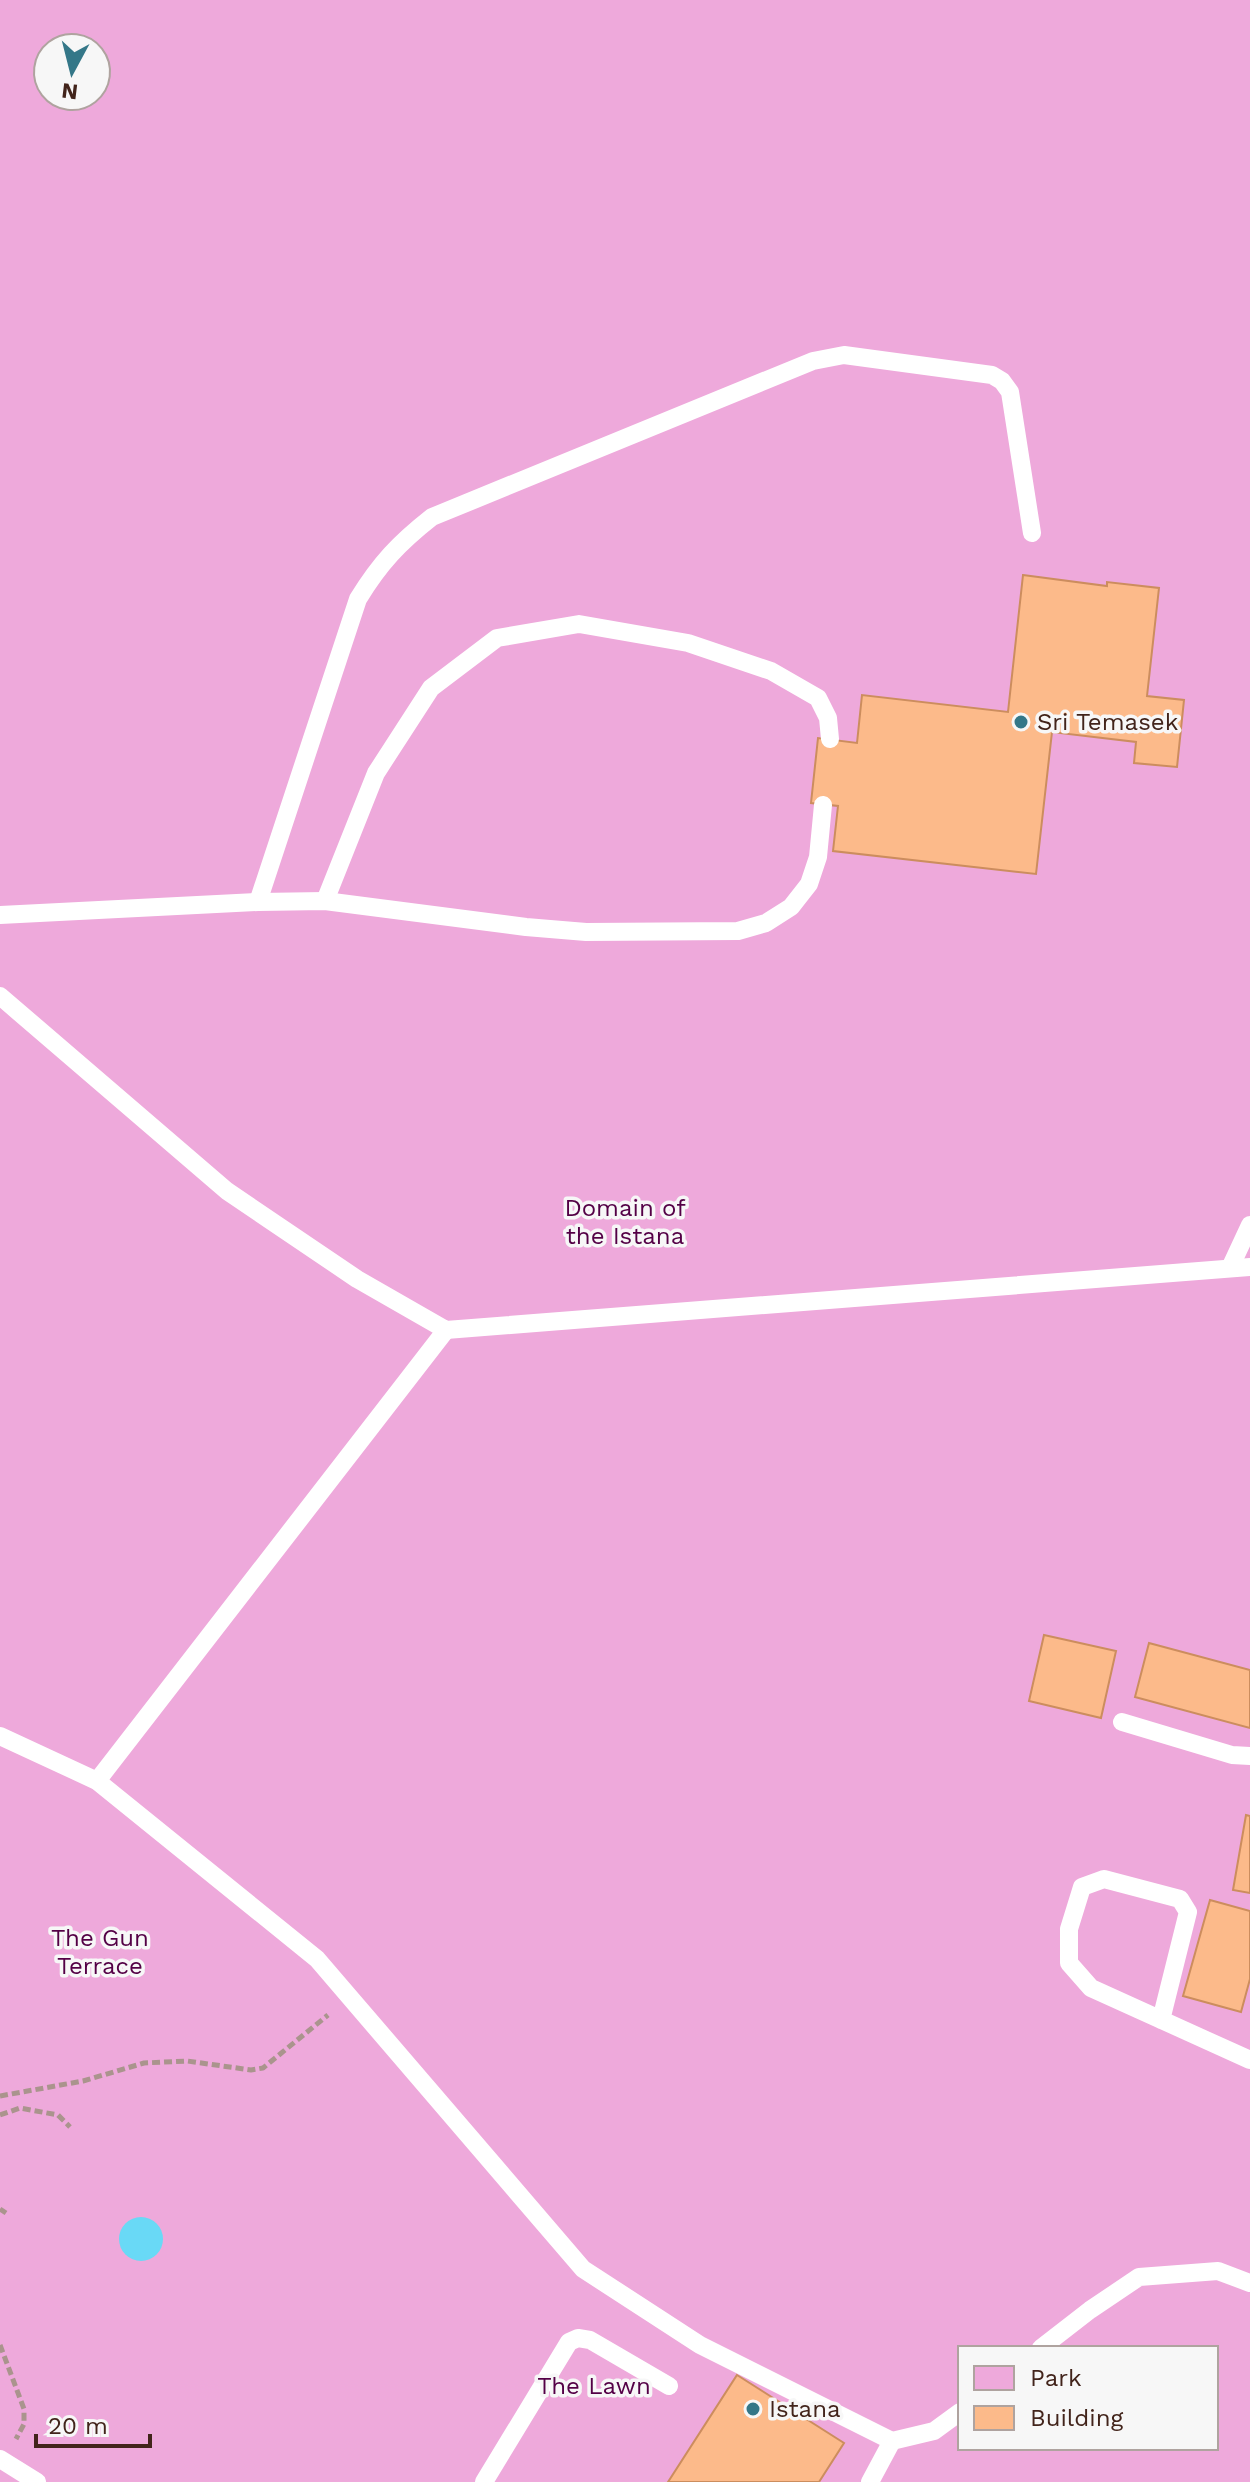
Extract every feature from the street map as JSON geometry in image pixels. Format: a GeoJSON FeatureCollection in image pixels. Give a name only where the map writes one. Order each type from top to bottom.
{"type":"FeatureCollection","features":[{"type":"Feature","properties":{"kind":"lane"},"geometry":{"type":"LineString","coordinates":[[258,902],[358,599],[378,566],[432,517],[813,361],[844,355],[992,375],[1002,381],[1010,392],[1032,533]]}},
{"type":"Feature","properties":{"kind":"lane"},"geometry":{"type":"LineString","coordinates":[[325,901],[376,773],[431,688],[497,638],[579,624],[688,643],[771,671],[818,698],[828,718],[830,739]]}},
{"type":"Feature","properties":{"kind":"lane"},"geometry":{"type":"LineString","coordinates":[[0,915],[325,901],[586,932],[738,931],[766,923],[791,907],[809,884],[818,857],[823,805]]}},
{"type":"Feature","properties":{"kind":"lane"},"geometry":{"type":"LineString","coordinates":[[0,996],[227,1191],[357,1279],[446,1330],[1250,1267]]}},
{"type":"Feature","properties":{"kind":"lane"},"geometry":{"type":"LineString","coordinates":[[1230,1268],[1250,1225]]}},
{"type":"Feature","properties":{"kind":"lane"},"geometry":{"type":"LineString","coordinates":[[97,1781],[446,1330]]}},
{"type":"Feature","properties":{"kind":"lane"},"geometry":{"type":"LineString","coordinates":[[1122,1722],[1232,1755],[1250,1756]]}},
{"type":"Feature","properties":{"kind":"lane"},"geometry":{"type":"LineString","coordinates":[[0,1736],[97,1781],[317,1959],[583,2269],[700,2345],[892,2441],[934,2431],[958,2413]]}},
{"type":"Feature","properties":{"kind":"lane"},"geometry":{"type":"LineString","coordinates":[[1161,2020],[1188,1912],[1180,1899],[1104,1879],[1082,1887],[1069,1929],[1069,1963],[1091,1988],[1161,2020],[1250,2060]]}},
{"type":"Feature","properties":{"kind":"lane"},"geometry":{"type":"LineString","coordinates":[[1044,2346],[1139,2277],[1218,2271],[1250,2283]]}},
{"type":"Feature","properties":{"kind":"lane"},"geometry":{"type":"LineString","coordinates":[[484,2482],[569,2342],[578,2338],[590,2340],[669,2386]]}},
{"type":"Feature","properties":{"kind":"lane"},"geometry":{"type":"LineString","coordinates":[[870,2482],[892,2441]]}},
{"type":"Feature","properties":{"kind":"lane"},"geometry":{"type":"LineString","coordinates":[[2,2460],[37,2482]]}},
{"type":"Feature","properties":{"kind":"path"},"geometry":{"type":"LineString","coordinates":[[0,2096],[83,2081],[144,2063],[187,2061],[251,2070],[263,2068],[350,1996]]}},
{"type":"Feature","properties":{"kind":"path"},"geometry":{"type":"LineString","coordinates":[[0,2115],[20,2108],[58,2115],[70,2127]]}},
{"type":"Feature","properties":{"kind":"path"},"geometry":{"type":"LineString","coordinates":[[0,2345],[24,2409],[24,2424],[2,2460]]}},
{"type":"Feature","properties":{"kind":"green space","name":"Domain of the Istana"},"geometry":{"type":"Polygon","coordinates":[[[0,0],[1250,0],[1250,2482],[0,2482],[0,0]]]}},
{"type":"Feature","properties":{"kind":"water"},"geometry":{"type":"Polygon","coordinates":[[[141,2217],[157,2223],[163,2239],[157,2255],[141,2261],[125,2255],[119,2239],[125,2223],[141,2217]]]}},
{"type":"Feature","properties":{"kind":"building","name":"Sri Temasek"},"geometry":{"type":"Polygon","coordinates":[[[1023,575],[1107,586],[1107,582],[1159,588],[1147,696],[1184,700],[1177,767],[1134,763],[1136,742],[1052,732],[1036,874],[833,851],[838,806],[811,803],[818,738],[857,743],[862,695],[1008,712],[1023,575]]]}},
{"type":"Feature","properties":{"kind":"building"},"geometry":{"type":"Polygon","coordinates":[[[1044,1635],[1116,1651],[1101,1718],[1029,1701],[1044,1635]]]}},
{"type":"Feature","properties":{"kind":"building"},"geometry":{"type":"Polygon","coordinates":[[[1149,1643],[1250,1670],[1250,1728],[1135,1697],[1149,1643]]]}},
{"type":"Feature","properties":{"kind":"building"},"geometry":{"type":"Polygon","coordinates":[[[1246,1815],[1250,1816],[1250,1893],[1233,1890],[1246,1815]]]}},
{"type":"Feature","properties":{"kind":"building"},"geometry":{"type":"Polygon","coordinates":[[[1210,1900],[1250,1911],[1250,1979],[1241,2012],[1183,1996],[1210,1900]]]}},
{"type":"Feature","properties":{"kind":"building","name":"Istana"},"geometry":{"type":"Polygon","coordinates":[[[737,2375],[844,2443],[819,2482],[668,2482],[737,2375]]]}},
{"type":"Feature","properties":{"kind":"place","name":"Sri Temasek"},"geometry":{"type":"Point","coordinates":[1021,722]}},
{"type":"Feature","properties":{"kind":"place","name":"Istana"},"geometry":{"type":"Point","coordinates":[753,2409]}},
{"type":"Feature","properties":{"kind":"park label","name":"The Gun Terrace"},"geometry":{"type":"Point","coordinates":[100,1952]}},
{"type":"Feature","properties":{"kind":"park label","name":"The Lawn"},"geometry":{"type":"Point","coordinates":[594,2386]}}]}
